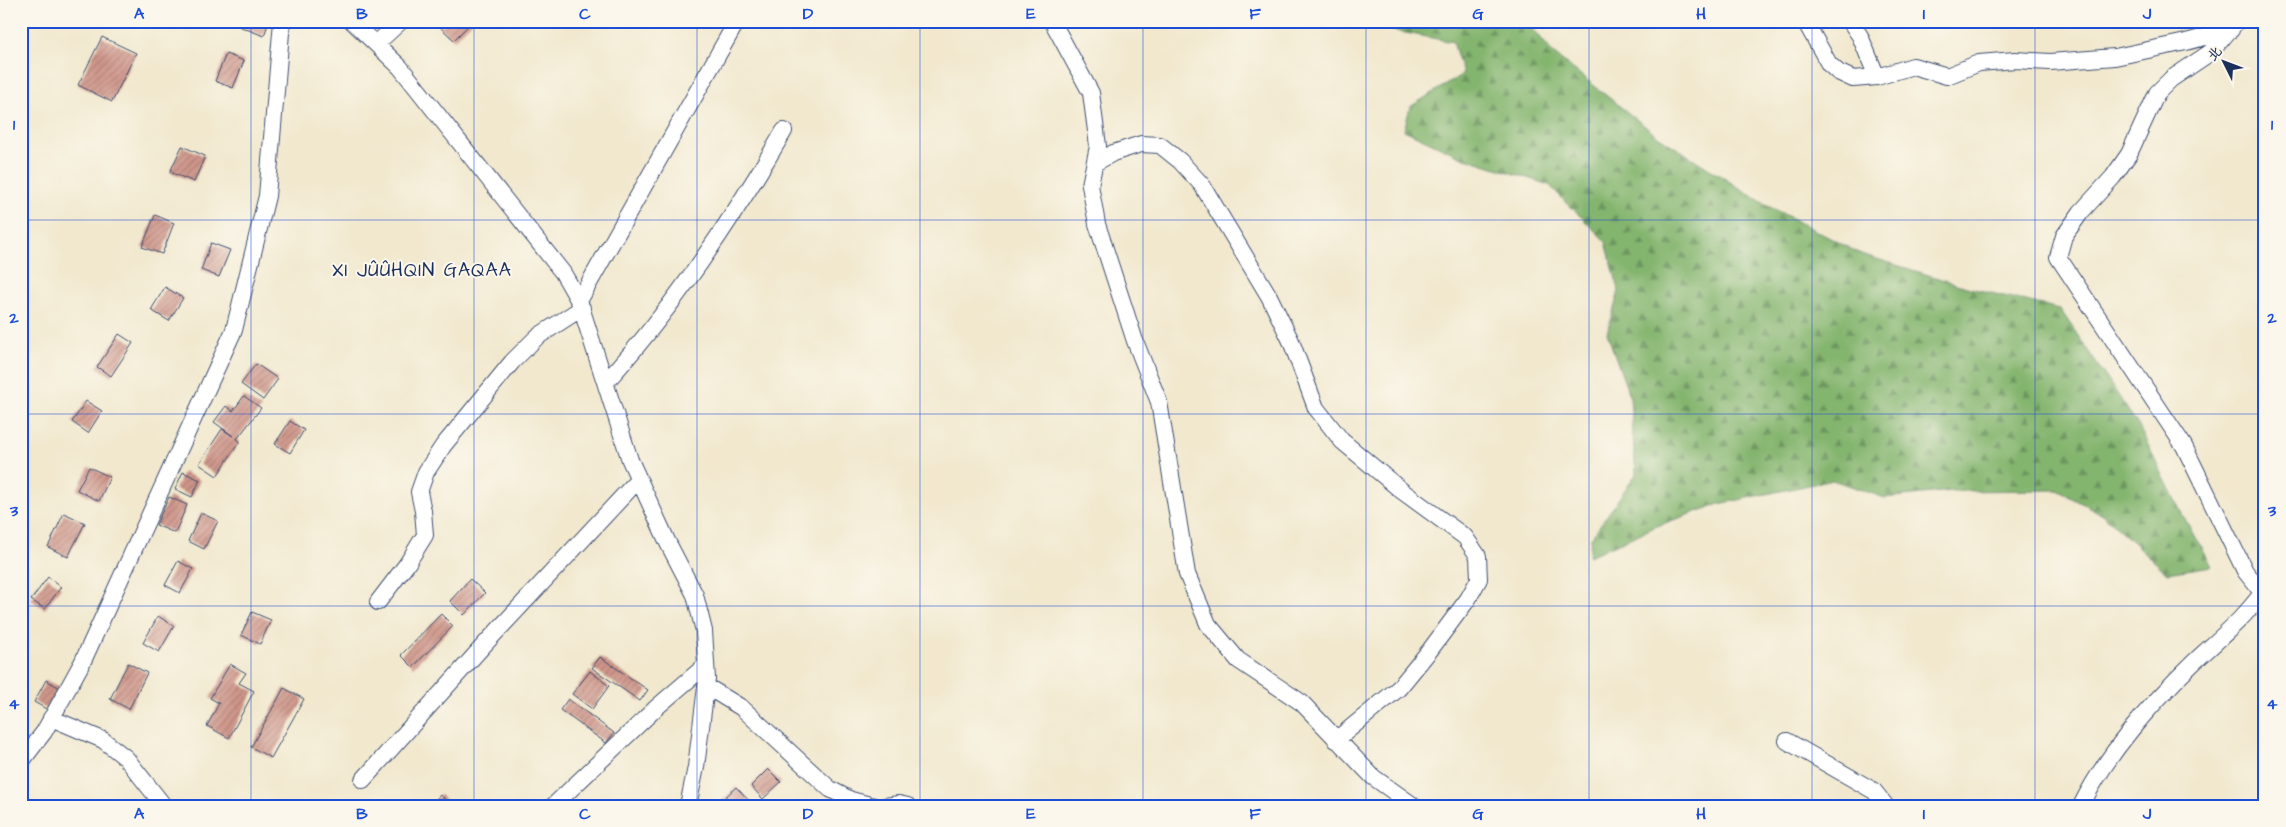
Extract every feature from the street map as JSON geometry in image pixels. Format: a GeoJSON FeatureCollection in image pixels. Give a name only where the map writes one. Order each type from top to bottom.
{"type":"FeatureCollection","features":[{"type":"Feature","properties":{"kind":"street"},"geometry":{"type":"LineString","coordinates":[[21,762],[51,718],[83,661],[234,330],[267,196],[282,21]]}},
{"type":"Feature","properties":{"kind":"street"},"geometry":{"type":"LineString","coordinates":[[352,21],[400,67],[436,111],[563,273],[580,304],[630,460],[668,543],[695,595],[704,631],[706,686],[696,767],[688,806]]}},
{"type":"Feature","properties":{"kind":"street"},"geometry":{"type":"LineString","coordinates":[[376,44],[401,21]]}},
{"type":"Feature","properties":{"kind":"street"},"geometry":{"type":"LineString","coordinates":[[378,602],[407,564],[425,535],[419,492],[426,472],[443,446],[506,369],[537,337],[580,304],[737,21]]}},
{"type":"Feature","properties":{"kind":"street"},"geometry":{"type":"LineString","coordinates":[[1052,21],[1091,93],[1098,146],[1090,185],[1097,224],[1135,341],[1159,402],[1187,574],[1208,624],[1238,660],[1302,704],[1373,777],[1414,806]]}},
{"type":"Feature","properties":{"kind":"street"},"geometry":{"type":"LineString","coordinates":[[1806,21],[1829,64],[1838,72],[1853,79],[1877,77],[1913,66],[1947,76],[1980,63],[2015,60],[2050,62],[2115,57],[2186,42],[2234,25]]}},
{"type":"Feature","properties":{"kind":"street"},"geometry":{"type":"LineString","coordinates":[[1850,21],[1860,36],[1877,77]]}},
{"type":"Feature","properties":{"kind":"street"},"geometry":{"type":"LineString","coordinates":[[2081,806],[2095,778],[2105,764],[2161,694],[2247,614],[2263,595],[2245,571],[2184,446],[2058,257],[2064,236],[2081,212],[2113,178],[2129,154],[2157,93],[2171,79],[2211,52],[2234,25]]}},
{"type":"Feature","properties":{"kind":"street"},"geometry":{"type":"LineString","coordinates":[[606,382],[629,357],[702,262],[752,186],[784,131]]}},
{"type":"Feature","properties":{"kind":"street"},"geometry":{"type":"LineString","coordinates":[[1095,163],[1112,153],[1140,144],[1160,145],[1180,161],[1202,185],[1269,296],[1291,341],[1316,408],[1342,441],[1402,491],[1465,537],[1478,556],[1479,579],[1468,599],[1430,650],[1399,688],[1336,740]]}},
{"type":"Feature","properties":{"kind":"street"},"geometry":{"type":"LineString","coordinates":[[363,780],[484,645],[639,478]]}},
{"type":"Feature","properties":{"kind":"street"},"geometry":{"type":"LineString","coordinates":[[553,806],[657,707],[706,665]]}},
{"type":"Feature","properties":{"kind":"street"},"geometry":{"type":"LineString","coordinates":[[706,686],[742,708],[830,789],[851,800],[874,806]]}},
{"type":"Feature","properties":{"kind":"street"},"geometry":{"type":"LineString","coordinates":[[51,718],[103,740],[126,758],[164,806]]}},
{"type":"Feature","properties":{"kind":"street"},"geometry":{"type":"LineString","coordinates":[[1787,741],[1874,791],[1886,806]]}},
{"type":"Feature","properties":{"kind":"street"},"geometry":{"type":"LineString","coordinates":[[885,806],[899,804],[908,806]]}},
{"type":"Feature","properties":{"kind":"green space"},"geometry":{"type":"Polygon","coordinates":[[[1343,21],[1527,21],[1553,53],[1656,135],[1768,206],[1861,254],[1970,288],[2060,309],[2138,425],[2181,512],[2212,566],[2167,573],[2102,514],[2057,490],[1951,491],[1885,498],[1833,480],[1719,504],[1657,526],[1589,556],[1591,538],[1636,474],[1630,398],[1607,333],[1619,291],[1606,242],[1549,185],[1462,157],[1404,130],[1410,107],[1463,74],[1453,42],[1343,21]]]}},
{"type":"Feature","properties":{"kind":"building"},"geometry":{"type":"Polygon","coordinates":[[[237,21],[269,21],[264,36],[236,25],[237,21]]]}},
{"type":"Feature","properties":{"kind":"building"},"geometry":{"type":"Polygon","coordinates":[[[446,21],[473,21],[454,40],[440,27],[446,21]]]}},
{"type":"Feature","properties":{"kind":"building"},"geometry":{"type":"Polygon","coordinates":[[[102,37],[136,53],[112,102],[78,85],[102,37]]]}},
{"type":"Feature","properties":{"kind":"building"},"geometry":{"type":"Polygon","coordinates":[[[226,54],[244,61],[233,88],[215,81],[226,54]]]}},
{"type":"Feature","properties":{"kind":"building"},"geometry":{"type":"Polygon","coordinates":[[[182,146],[205,156],[194,182],[170,172],[182,146]]]}},
{"type":"Feature","properties":{"kind":"building"},"geometry":{"type":"Polygon","coordinates":[[[155,215],[174,223],[162,254],[142,247],[155,215]]]}},
{"type":"Feature","properties":{"kind":"building"},"geometry":{"type":"Polygon","coordinates":[[[211,243],[230,250],[219,277],[201,270],[211,243]]]}},
{"type":"Feature","properties":{"kind":"building"},"geometry":{"type":"Polygon","coordinates":[[[165,287],[183,298],[169,321],[151,310],[165,287]]]}},
{"type":"Feature","properties":{"kind":"building"},"geometry":{"type":"Polygon","coordinates":[[[119,334],[133,343],[111,376],[97,367],[119,334]]]}},
{"type":"Feature","properties":{"kind":"building"},"geometry":{"type":"Polygon","coordinates":[[[256,364],[278,379],[263,400],[241,384],[256,364]]]}},
{"type":"Feature","properties":{"kind":"building"},"geometry":{"type":"Polygon","coordinates":[[[244,396],[261,408],[237,439],[240,441],[217,476],[199,464],[222,429],[233,436],[214,422],[226,406],[233,411],[244,396]]]}},
{"type":"Feature","properties":{"kind":"building"},"geometry":{"type":"Polygon","coordinates":[[[86,401],[102,411],[88,433],[72,422],[86,401]]]}},
{"type":"Feature","properties":{"kind":"building"},"geometry":{"type":"Polygon","coordinates":[[[290,421],[304,430],[290,453],[275,444],[290,421]]]}},
{"type":"Feature","properties":{"kind":"building"},"geometry":{"type":"Polygon","coordinates":[[[89,467],[110,477],[99,501],[77,490],[89,467]]]}},
{"type":"Feature","properties":{"kind":"building"},"geometry":{"type":"Polygon","coordinates":[[[183,472],[200,480],[192,497],[175,489],[183,472]]]}},
{"type":"Feature","properties":{"kind":"building"},"geometry":{"type":"Polygon","coordinates":[[[169,497],[187,505],[175,533],[156,525],[169,497]]]}},
{"type":"Feature","properties":{"kind":"building"},"geometry":{"type":"Polygon","coordinates":[[[64,513],[85,523],[68,557],[48,547],[64,513]]]}},
{"type":"Feature","properties":{"kind":"building"},"geometry":{"type":"Polygon","coordinates":[[[201,513],[218,521],[204,549],[188,541],[201,513]]]}},
{"type":"Feature","properties":{"kind":"building"},"geometry":{"type":"Polygon","coordinates":[[[178,561],[193,569],[180,593],[165,585],[178,561]]]}},
{"type":"Feature","properties":{"kind":"building"},"geometry":{"type":"Polygon","coordinates":[[[48,577],[61,587],[45,609],[31,600],[48,577]]]}},
{"type":"Feature","properties":{"kind":"building"},"geometry":{"type":"Polygon","coordinates":[[[470,579],[485,593],[464,615],[450,601],[470,579]]]}},
{"type":"Feature","properties":{"kind":"building"},"geometry":{"type":"Polygon","coordinates":[[[252,612],[271,620],[260,644],[241,635],[252,612]]]}},
{"type":"Feature","properties":{"kind":"building"},"geometry":{"type":"Polygon","coordinates":[[[441,614],[453,626],[413,667],[401,655],[441,614]]]}},
{"type":"Feature","properties":{"kind":"building"},"geometry":{"type":"Polygon","coordinates":[[[158,616],[174,626],[159,652],[143,643],[158,616]]]}},
{"type":"Feature","properties":{"kind":"building"},"geometry":{"type":"Polygon","coordinates":[[[600,657],[648,690],[640,701],[592,668],[600,657]]]}},
{"type":"Feature","properties":{"kind":"building"},"geometry":{"type":"Polygon","coordinates":[[[128,663],[147,673],[129,709],[110,699],[128,663]]]}},
{"type":"Feature","properties":{"kind":"building"},"geometry":{"type":"Polygon","coordinates":[[[230,664],[246,673],[239,683],[254,691],[229,738],[207,726],[219,703],[210,698],[230,664]]]}},
{"type":"Feature","properties":{"kind":"building"},"geometry":{"type":"Polygon","coordinates":[[[590,671],[609,686],[592,709],[572,694],[590,671]]]}},
{"type":"Feature","properties":{"kind":"building"},"geometry":{"type":"Polygon","coordinates":[[[46,680],[60,688],[48,710],[34,702],[46,680]]]}},
{"type":"Feature","properties":{"kind":"building"},"geometry":{"type":"Polygon","coordinates":[[[284,688],[304,699],[271,758],[251,747],[284,688]]]}},
{"type":"Feature","properties":{"kind":"building"},"geometry":{"type":"Polygon","coordinates":[[[568,699],[614,733],[606,743],[560,710],[568,699]]]}},
{"type":"Feature","properties":{"kind":"building"},"geometry":{"type":"Polygon","coordinates":[[[768,769],[781,782],[763,799],[751,786],[768,769]]]}},
{"type":"Feature","properties":{"kind":"building"},"geometry":{"type":"Polygon","coordinates":[[[736,787],[752,804],[716,806],[736,787]]]}},
{"type":"Feature","properties":{"kind":"building"},"geometry":{"type":"Polygon","coordinates":[[[440,795],[452,806],[430,806],[440,795]]]}},
{"type":"Feature","properties":{"kind":"district","name":"XI JÛÛHQIN GAQAA"},"geometry":{"type":"Point","coordinates":[422,269]}}]}
